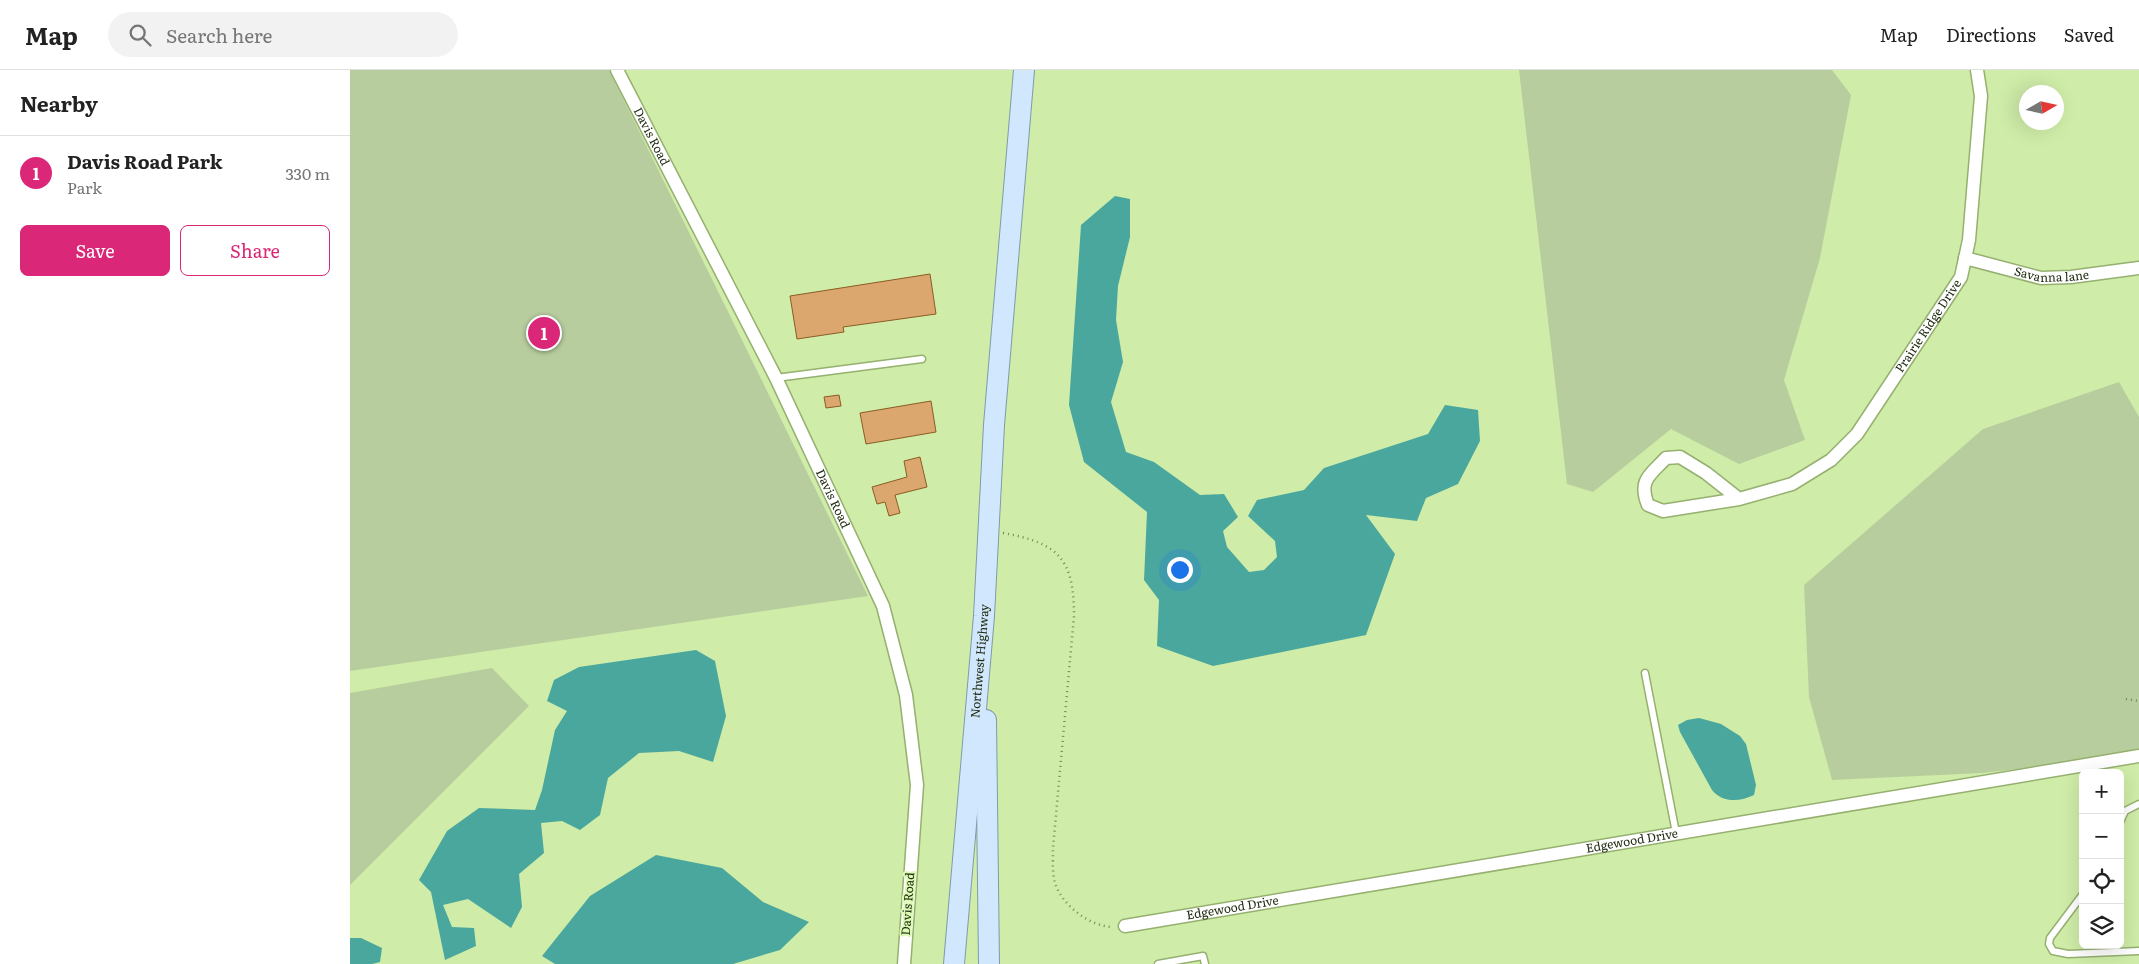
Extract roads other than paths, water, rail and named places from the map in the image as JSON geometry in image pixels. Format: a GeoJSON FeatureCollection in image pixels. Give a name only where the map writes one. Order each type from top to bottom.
{"type":"FeatureCollection","features":[{"type":"Feature","properties":{"kind":"main road"},"geometry":{"type":"LineString","coordinates":[[984,616],[990,531],[994,425],[1024,70]]}},
{"type":"Feature","properties":{"kind":"main road","name":"Northwest Highway"},"geometry":{"type":"LineString","coordinates":[[954,964],[984,616]]}},
{"type":"Feature","properties":{"kind":"main road","name":"Northwest Highway"},"geometry":{"type":"LineString","coordinates":[[984,616],[989,964]]}},
{"type":"Feature","properties":{"kind":"street","name":"Davis Road"},"geometry":{"type":"LineString","coordinates":[[617,70],[776,378],[883,606],[906,695],[917,785],[904,964]]}},
{"type":"Feature","properties":{"kind":"street","name":"Prairie Ridge Drive"},"geometry":{"type":"LineString","coordinates":[[1739,499],[1706,473],[1680,458],[1666,458],[1645,481],[1643,493],[1648,505],[1663,511],[1739,499],[1792,484],[1831,460],[1857,434],[1961,276],[1969,240],[1981,96],[1977,70]]}},
{"type":"Feature","properties":{"kind":"street","name":"Savanna lane"},"geometry":{"type":"LineString","coordinates":[[1965,258],[2041,278],[2071,277],[2139,268]]}},
{"type":"Feature","properties":{"kind":"street","name":"Edgewood Drive"},"geometry":{"type":"LineString","coordinates":[[1125,926],[2139,756]]}},
{"type":"Feature","properties":{"kind":"lane"},"geometry":{"type":"LineString","coordinates":[[776,378],[922,359]]}},
{"type":"Feature","properties":{"kind":"lane"},"geometry":{"type":"LineString","coordinates":[[1645,673],[1676,834]]}},
{"type":"Feature","properties":{"kind":"lane"},"geometry":{"type":"LineString","coordinates":[[2124,814],[2125,811],[2139,804]]}},
{"type":"Feature","properties":{"kind":"lane"},"geometry":{"type":"LineString","coordinates":[[2079,899],[2050,938],[2049,944],[2053,950],[2068,954],[2139,952]]}},
{"type":"Feature","properties":{"kind":"lane"},"geometry":{"type":"LineString","coordinates":[[1158,964],[1204,956],[1205,964]]}},
{"type":"Feature","properties":{"kind":"water"},"geometry":{"type":"Polygon","coordinates":[[[1115,196],[1130,199],[1130,237],[1118,286],[1116,320],[1123,362],[1111,402],[1126,452],[1154,462],[1200,495],[1224,494],[1238,517],[1223,531],[1227,547],[1249,572],[1264,570],[1277,557],[1275,541],[1248,516],[1257,500],[1304,490],[1324,468],[1428,434],[1445,405],[1478,410],[1480,441],[1458,484],[1426,498],[1417,521],[1366,515],[1395,554],[1366,635],[1213,666],[1157,646],[1159,600],[1144,580],[1147,512],[1084,462],[1069,405],[1081,225],[1115,196]]]}},
{"type":"Feature","properties":{"kind":"water"},"geometry":{"type":"Polygon","coordinates":[[[696,650],[715,661],[726,716],[713,762],[679,751],[639,753],[608,778],[600,815],[580,830],[562,821],[541,823],[544,853],[519,874],[522,907],[511,928],[468,899],[443,905],[452,927],[474,928],[476,946],[445,960],[431,892],[419,880],[447,831],[479,808],[535,810],[542,790],[555,730],[567,711],[547,701],[554,680],[579,667],[696,650]]]}},
{"type":"Feature","properties":{"kind":"water"},"geometry":{"type":"Polygon","coordinates":[[[1699,718],[1721,724],[1740,736],[1746,744],[1756,785],[1754,795],[1732,800],[1721,797],[1712,790],[1678,725],[1687,720],[1699,718]]]}},
{"type":"Feature","properties":{"kind":"water"},"geometry":{"type":"Polygon","coordinates":[[[656,855],[722,868],[763,902],[809,922],[780,950],[733,964],[555,964],[542,956],[590,896],[656,855]]]}},
{"type":"Feature","properties":{"kind":"water"},"geometry":{"type":"Polygon","coordinates":[[[350,938],[361,938],[382,948],[380,962],[350,964],[350,938]]]}},
{"type":"Feature","properties":{"kind":"place","name":"Davis Road Park"},"geometry":{"type":"Point","coordinates":[544,333]}}]}
